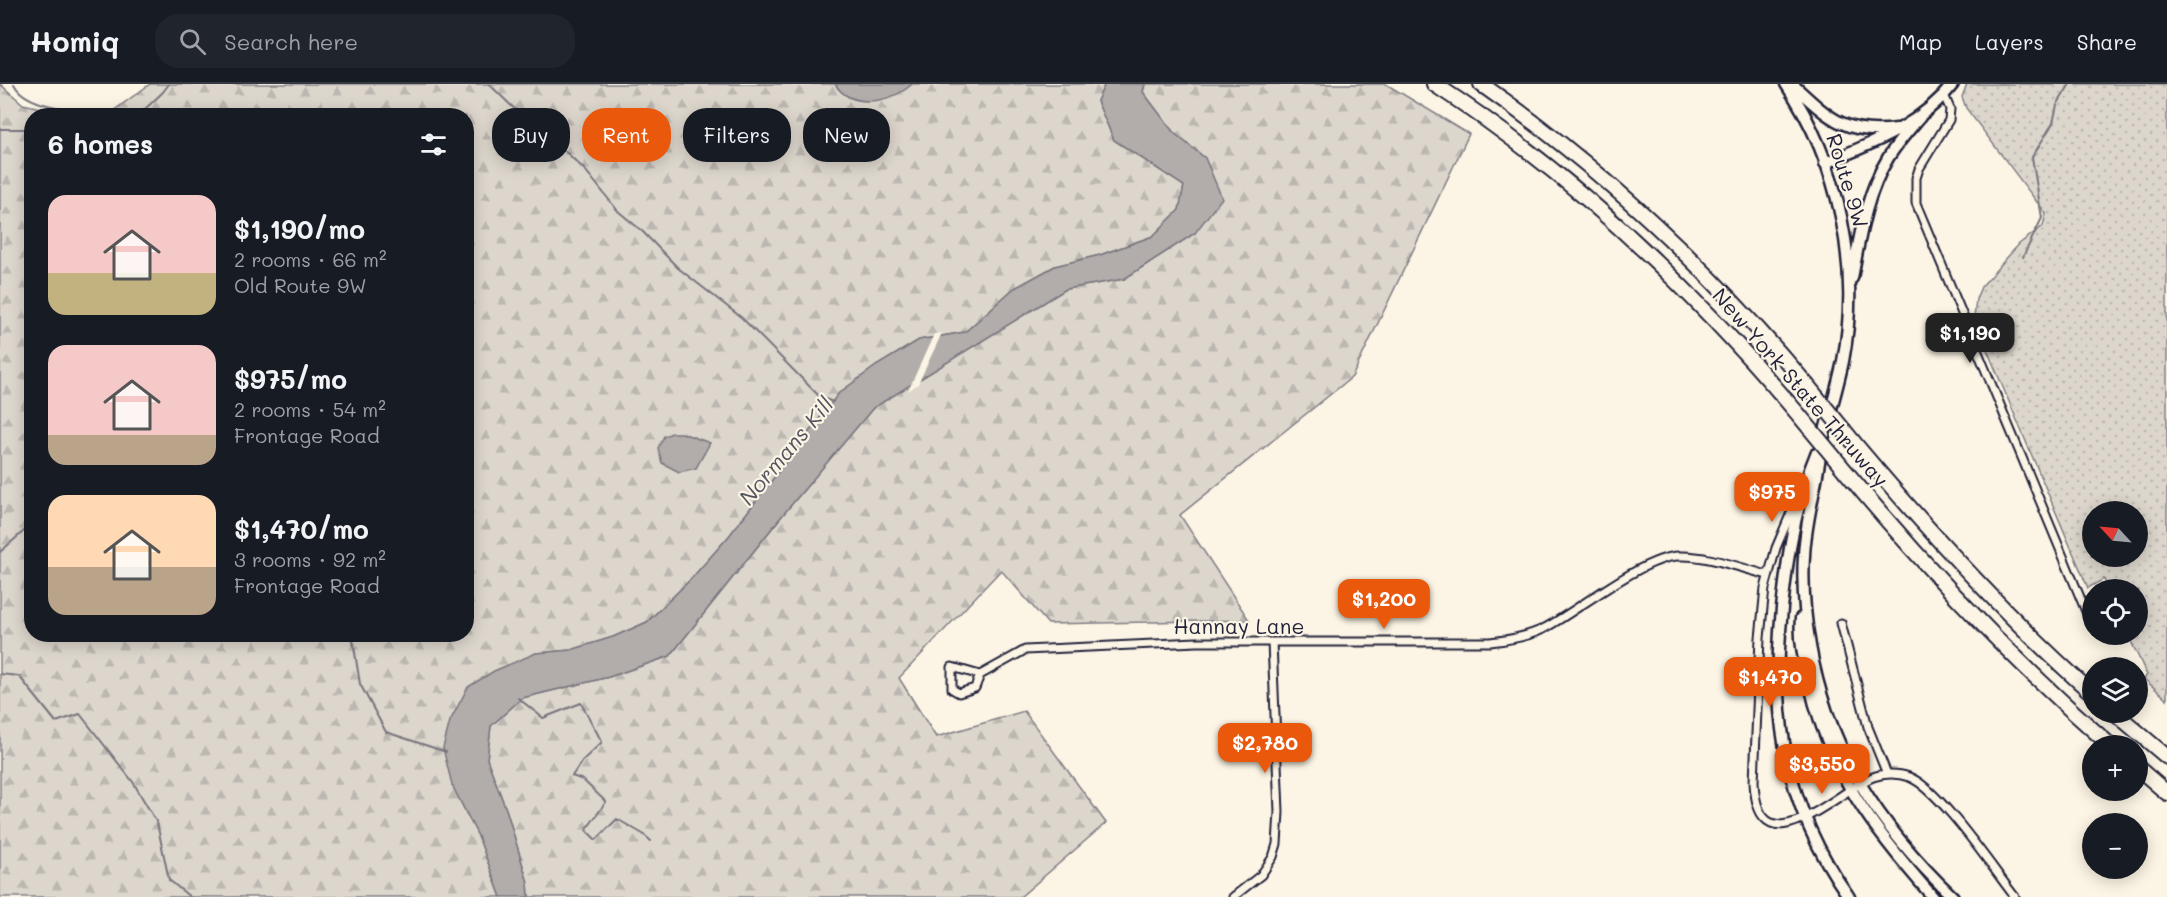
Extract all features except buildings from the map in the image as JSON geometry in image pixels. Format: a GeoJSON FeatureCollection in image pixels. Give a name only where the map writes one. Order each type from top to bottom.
{"type":"FeatureCollection","features":[{"type":"Feature","properties":{"kind":"highway","name":"New York State Thruway"},"geometry":{"type":"LineString","coordinates":[[1434,84],[1534,154],[1631,237],[1709,313],[1915,553],[1978,621],[2042,684],[2099,735]]}},
{"type":"Feature","properties":{"kind":"highway","name":"New York State Thruway"},"geometry":{"type":"LineString","coordinates":[[1481,84],[1565,146],[1664,232],[1728,295],[1961,565],[2082,684]]}},
{"type":"Feature","properties":{"kind":"highway"},"geometry":{"type":"LineString","coordinates":[[2127,723],[2167,757]]}},
{"type":"Feature","properties":{"kind":"highway"},"geometry":{"type":"LineString","coordinates":[[2148,776],[2167,792]]}},
{"type":"Feature","properties":{"kind":"main road","name":"Route 9W"},"geometry":{"type":"LineString","coordinates":[[1786,84],[1811,130],[1825,163],[1843,230],[1848,296]]}},
{"type":"Feature","properties":{"kind":"main road"},"geometry":{"type":"LineString","coordinates":[[1792,84],[1828,116],[1843,124],[1866,131],[1903,128]]}},
{"type":"Feature","properties":{"kind":"main road"},"geometry":{"type":"LineString","coordinates":[[1933,897],[1884,840],[1855,788],[1821,698],[1809,643],[1803,587],[1806,528],[1824,435],[1843,359],[1848,296],[1865,215],[1877,178],[1894,149],[1920,117],[1953,84]]}},
{"type":"Feature","properties":{"kind":"main road"},"geometry":{"type":"LineString","coordinates":[[1825,163],[1882,139],[1920,117]]}},
{"type":"Feature","properties":{"kind":"main road"},"geometry":{"type":"LineString","coordinates":[[1824,435],[1805,482],[1786,575],[1777,668],[1779,715],[1795,790],[1805,819],[1827,863],[1849,897]]}},
{"type":"Feature","properties":{"kind":"main road"},"geometry":{"type":"LineString","coordinates":[[1855,788],[1895,836],[1953,897]]}},
{"type":"Feature","properties":{"kind":"street"},"geometry":{"type":"LineString","coordinates":[[1944,94],[1950,109],[1948,120],[1919,169],[1916,178],[1916,203],[2082,602]]}},
{"type":"Feature","properties":{"kind":"street"},"geometry":{"type":"LineString","coordinates":[[1805,482],[1779,538],[1768,575],[1760,639],[1754,782],[1756,800],[1761,814],[1774,824],[1786,825],[1805,819],[1871,778],[1887,774],[1909,777],[1929,790],[2015,897]]}},
{"type":"Feature","properties":{"kind":"street","name":"Hannay Lane"},"geometry":{"type":"LineString","coordinates":[[981,675],[952,668],[952,688],[959,693],[975,688],[981,675],[1025,651],[1197,642],[1490,642],[1510,639],[1543,629],[1634,573],[1670,556],[1693,556],[1768,575]]}},
{"type":"Feature","properties":{"kind":"street"},"geometry":{"type":"LineString","coordinates":[[1841,623],[1868,728],[1887,774]]}},
{"type":"Feature","properties":{"kind":"street"},"geometry":{"type":"LineString","coordinates":[[1233,897],[1261,875],[1273,857],[1277,844],[1280,812],[1272,642]]}},
{"type":"Feature","properties":{"kind":"green space"},"geometry":{"type":"Polygon","coordinates":[[[0,84],[23,104],[40,108],[24,108],[24,642],[474,642],[474,108],[117,108],[150,84],[1105,84],[1097,101],[1114,140],[1184,186],[1179,210],[1153,236],[1100,255],[1055,266],[1013,289],[965,332],[919,340],[876,366],[839,393],[729,536],[691,579],[647,622],[613,637],[571,650],[536,653],[452,785],[478,836],[501,897],[0,897],[0,84]]]}},
{"type":"Feature","properties":{"kind":"green space"},"geometry":{"type":"Polygon","coordinates":[[[1145,84],[1386,84],[1469,134],[1352,377],[1180,515],[1249,620],[1048,624],[1001,570],[899,678],[936,737],[1024,711],[1106,823],[1020,897],[529,897],[528,883],[507,812],[487,759],[491,726],[522,698],[609,677],[670,656],[781,517],[873,408],[1066,289],[1124,279],[1195,233],[1205,158],[1174,133],[1143,92],[1145,84]]]}},
{"type":"Feature","properties":{"kind":"green space"},"geometry":{"type":"Polygon","coordinates":[[[1967,84],[2167,84],[2167,699],[2148,682],[2148,657],[2138,657],[2133,645],[2148,645],[2148,579],[2084,579],[1974,319],[1976,299],[1981,287],[2019,244],[2043,226],[2046,214],[1966,108],[1962,97],[1967,84]]]}},
{"type":"Feature","properties":{"kind":"shaded area"},"geometry":{"type":"Polygon","coordinates":[[[835,84],[912,84],[894,96],[872,101],[851,98],[835,84]]]}},
{"type":"Feature","properties":{"kind":"shaded area"},"geometry":{"type":"Polygon","coordinates":[[[1105,84],[1145,84],[1143,92],[1174,133],[1205,158],[1222,198],[1195,233],[1124,279],[1066,289],[873,408],[781,517],[670,656],[609,677],[522,698],[491,726],[487,759],[507,812],[528,883],[529,897],[501,897],[478,836],[452,785],[443,748],[450,721],[468,687],[494,671],[536,653],[571,650],[613,637],[647,622],[691,579],[729,536],[839,393],[876,366],[919,340],[965,332],[1013,289],[1055,266],[1100,255],[1153,236],[1179,210],[1184,186],[1114,140],[1097,101],[1105,84]]]}},
{"type":"Feature","properties":{"kind":"shaded area"},"geometry":{"type":"Polygon","coordinates":[[[682,433],[710,443],[696,468],[679,472],[662,463],[658,448],[664,436],[682,433]]]}},
{"type":"Feature","properties":{"kind":"pier"},"geometry":{"type":"Polygon","coordinates":[[[942,333],[918,384],[908,391],[934,334],[942,333]]]}},
{"type":"Feature","properties":{"kind":"waterway"},"geometry":{"type":"LineString","coordinates":[[14,84],[23,94],[36,101],[62,108]]}},
{"type":"Feature","properties":{"kind":"waterway"},"geometry":{"type":"LineString","coordinates":[[146,108],[169,84]]}},
{"type":"Feature","properties":{"kind":"waterway","name":"Normans Kill"},"geometry":{"type":"LineString","coordinates":[[489,84],[529,123],[549,136],[586,171],[618,211],[642,231],[678,268],[742,318],[820,397],[833,402]]}},
{"type":"Feature","properties":{"kind":"waterway"},"geometry":{"type":"LineString","coordinates":[[2023,257],[2042,218],[2032,157],[2053,123],[2057,105],[2070,84]]}},
{"type":"Feature","properties":{"kind":"waterway"},"geometry":{"type":"LineString","coordinates":[[0,129],[24,129]]}},
{"type":"Feature","properties":{"kind":"waterway"},"geometry":{"type":"LineString","coordinates":[[0,552],[24,531]]}},
{"type":"Feature","properties":{"kind":"waterway"},"geometry":{"type":"LineString","coordinates":[[353,642],[360,684],[386,732],[446,752]]}},
{"type":"Feature","properties":{"kind":"waterway"},"geometry":{"type":"LineString","coordinates":[[0,674],[19,676],[56,722],[80,714],[133,782],[157,823],[169,880],[190,897]]}},
{"type":"Feature","properties":{"kind":"waterway"},"geometry":{"type":"LineString","coordinates":[[518,698],[543,718],[581,703],[602,742],[582,761],[572,776],[583,780],[606,802],[586,830],[596,840],[617,819],[651,841]]}}]}
